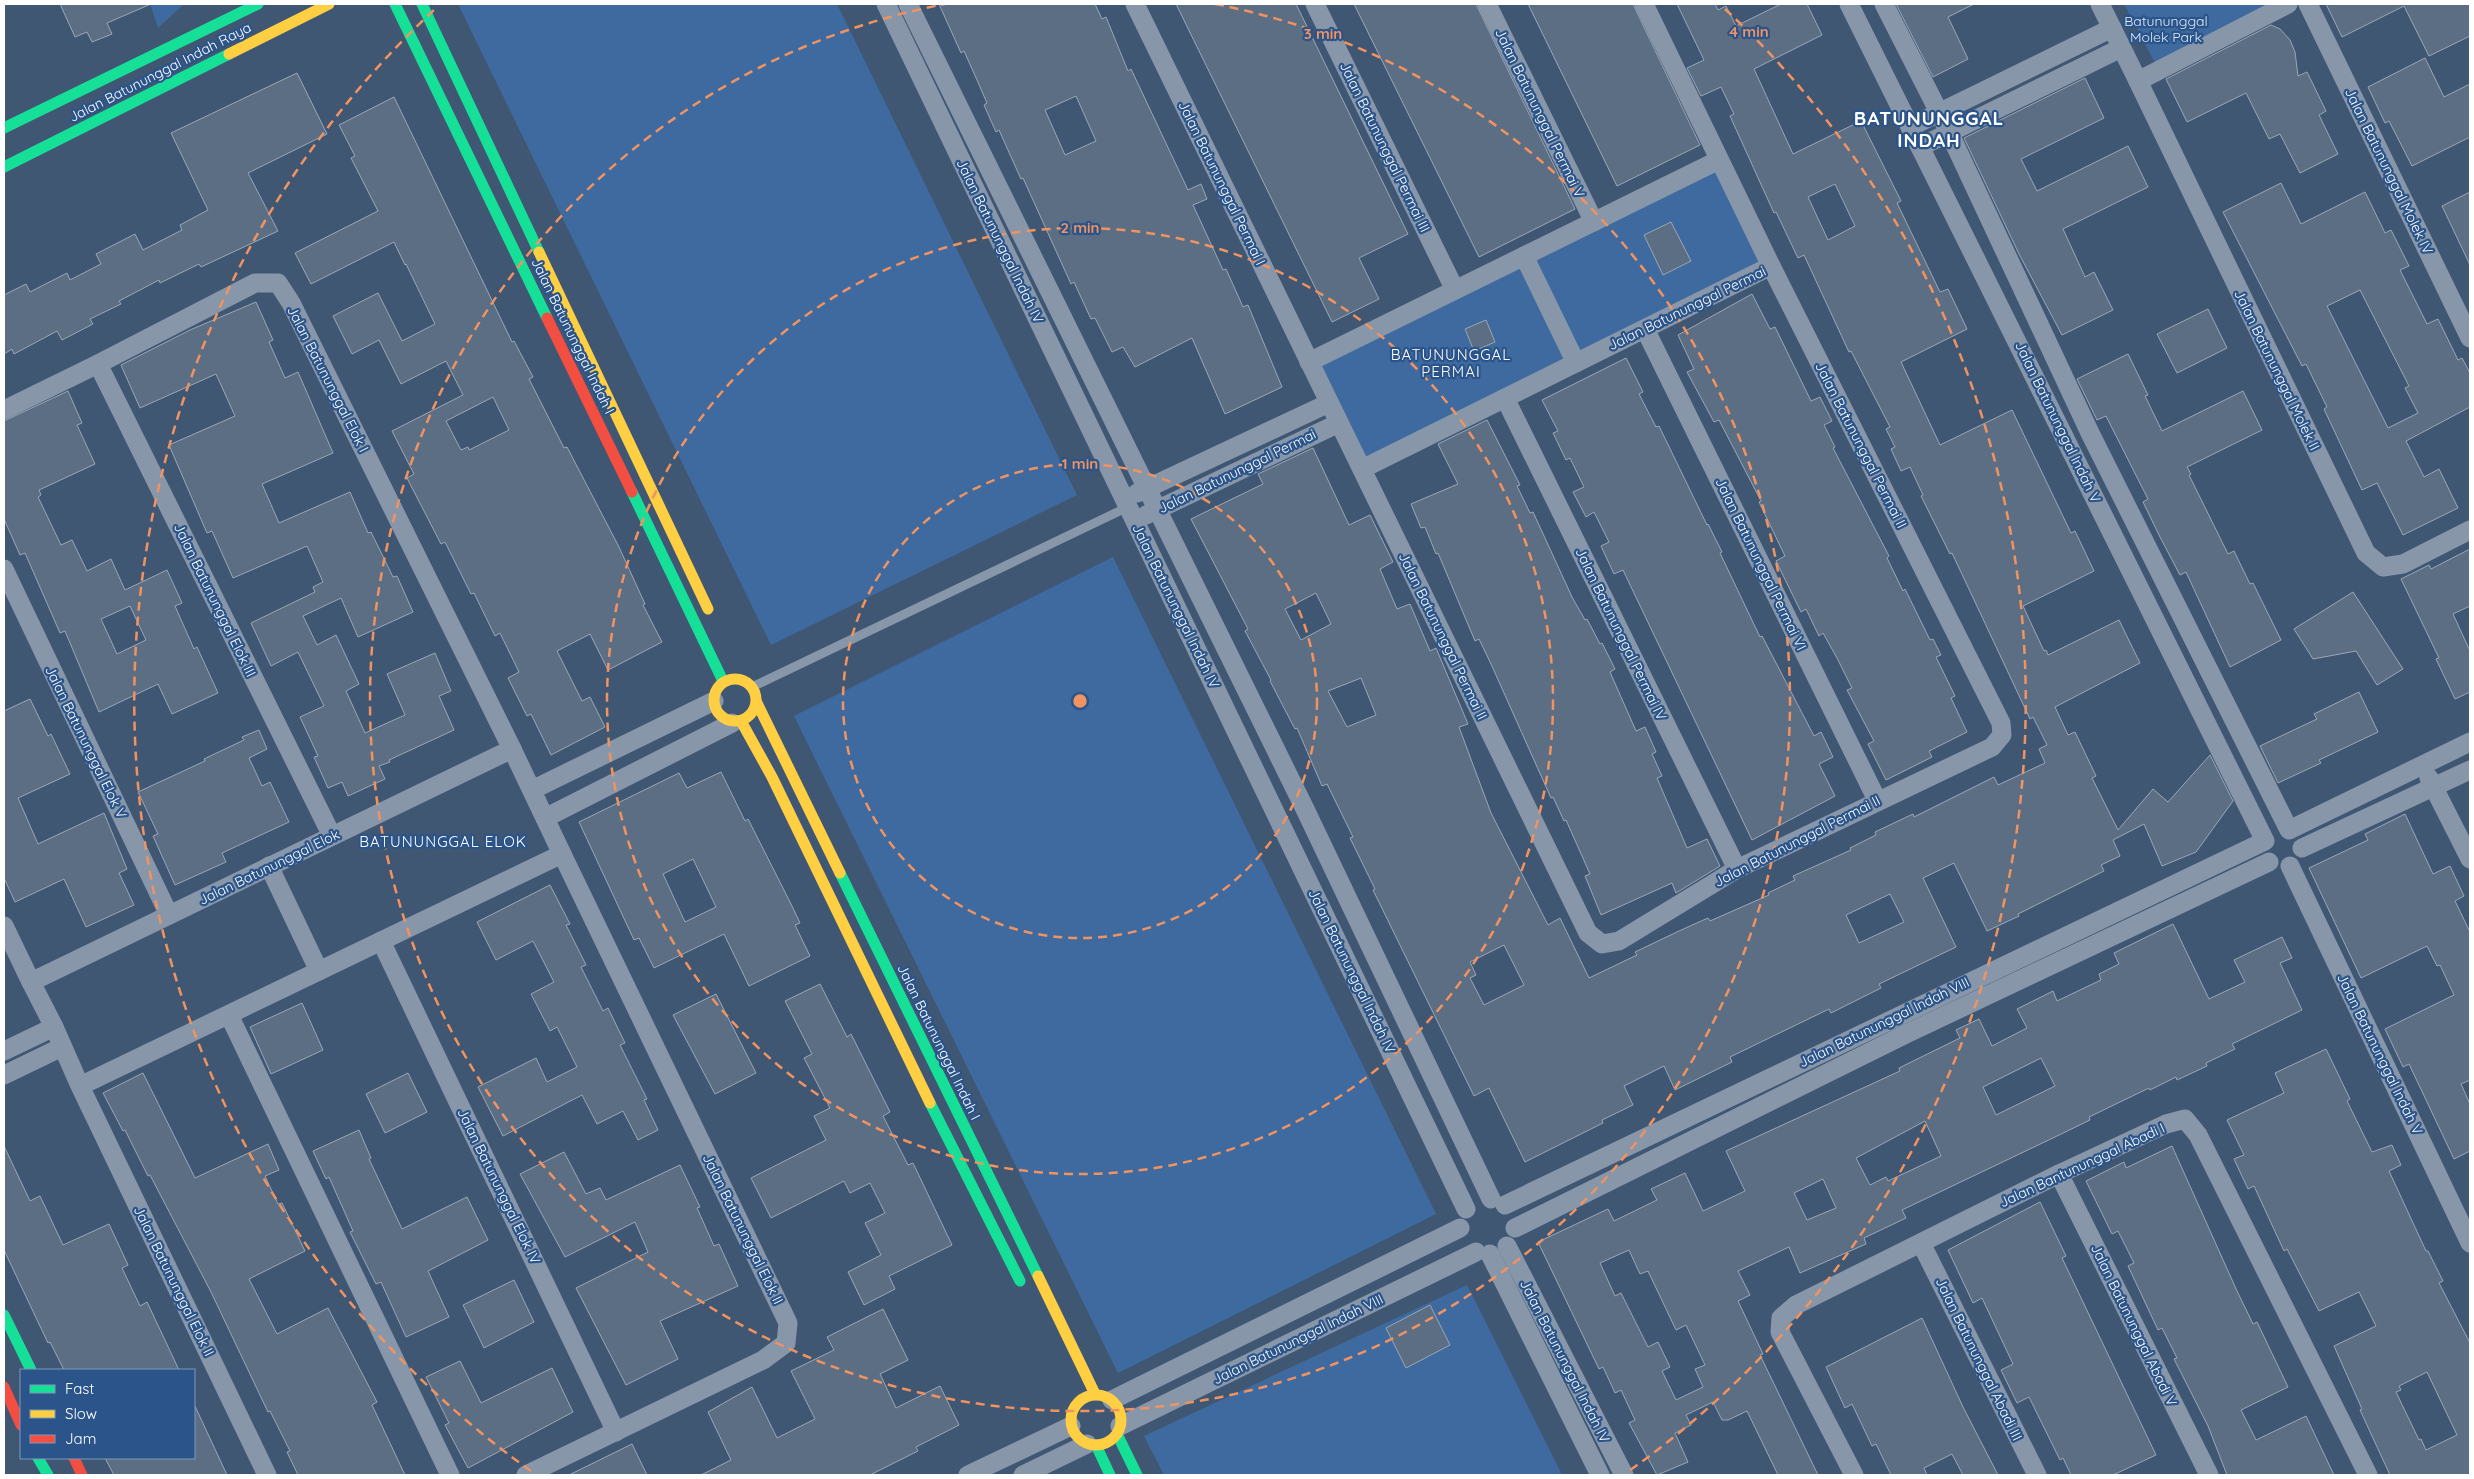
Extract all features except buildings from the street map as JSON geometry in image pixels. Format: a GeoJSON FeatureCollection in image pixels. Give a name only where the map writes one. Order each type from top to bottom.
{"type":"FeatureCollection","features":[{"type":"Feature","properties":{"kind":"street","name":"Jalan Batununggal Indah Raya"},"geometry":{"type":"LineString","coordinates":[[4,128],[258,4]]}},
{"type":"Feature","properties":{"kind":"street","name":"Jalan Batununggal Indah Raya"},"geometry":{"type":"LineString","coordinates":[[4,167],[329,4]]}},
{"type":"Feature","properties":{"kind":"street","name":"Jalan Batununggal Indah I"},"geometry":{"type":"LineString","coordinates":[[395,4],[711,616]]}},
{"type":"Feature","properties":{"kind":"street","name":"Jalan Batununggal Indah I"},"geometry":{"type":"LineString","coordinates":[[422,4],[723,681]]}},
{"type":"Feature","properties":{"kind":"street","name":"Jalan Batununggal Indah IV"},"geometry":{"type":"LineString","coordinates":[[886,4],[972,158],[1146,488],[1498,1202]]}},
{"type":"Feature","properties":{"kind":"street","name":"Jalan Batununggal Indah IV"},"geometry":{"type":"LineString","coordinates":[[908,4],[972,158],[1129,509],[1466,1209]]}},
{"type":"Feature","properties":{"kind":"street","name":"Jalan Batununggal Permai I"},"geometry":{"type":"LineString","coordinates":[[1135,4],[1309,362]]}},
{"type":"Feature","properties":{"kind":"street","name":"Jalan Batununggal Permai III"},"geometry":{"type":"LineString","coordinates":[[1315,4],[1455,290]]}},
{"type":"Feature","properties":{"kind":"street","name":"Jalan Batununggal Permai V"},"geometry":{"type":"LineString","coordinates":[[1487,4],[1594,222]]}},
{"type":"Feature","properties":{"kind":"street"},"geometry":{"type":"LineString","coordinates":[[1362,469],[1309,362],[1719,160],[1644,4]]}},
{"type":"Feature","properties":{"kind":"street","name":"Jalan Batununggal Indah V"},"geometry":{"type":"LineString","coordinates":[[1849,4],[2265,841]]}},
{"type":"Feature","properties":{"kind":"street","name":"Jalan Batununggal Indah V"},"geometry":{"type":"LineString","coordinates":[[1884,4],[1939,113],[2090,433],[2289,830]]}},
{"type":"Feature","properties":{"kind":"street","name":"Jalan Batununggal Molek II"},"geometry":{"type":"LineString","coordinates":[[2100,4],[2366,553],[2383,567],[2403,564],[2470,530]]}},
{"type":"Feature","properties":{"kind":"street"},"geometry":{"type":"LineString","coordinates":[[2138,80],[2288,4]]}},
{"type":"Feature","properties":{"kind":"street","name":"Jalan Batununggal Molek IV"},"geometry":{"type":"LineString","coordinates":[[2308,4],[2470,338]]}},
{"type":"Feature","properties":{"kind":"street"},"geometry":{"type":"LineString","coordinates":[[1910,128],[2112,28]]}},
{"type":"Feature","properties":{"kind":"street"},"geometry":{"type":"LineString","coordinates":[[1920,147],[2122,48]]}},
{"type":"Feature","properties":{"kind":"street","name":"Jalan Batununggal Permai"},"geometry":{"type":"LineString","coordinates":[[1362,469],[1771,266],[1719,160]]}},
{"type":"Feature","properties":{"kind":"street"},"geometry":{"type":"LineString","coordinates":[[1524,256],[1576,363]]}},
{"type":"Feature","properties":{"kind":"street","name":"Jalan Batununggal Permai II"},"geometry":{"type":"LineString","coordinates":[[1362,469],[1588,932],[1602,944],[1619,941],[1737,869],[1877,800],[1992,747],[2002,735],[2001,723],[1771,266]]}},
{"type":"Feature","properties":{"kind":"street","name":"Jalan Batununggal Elok I"},"geometry":{"type":"LineString","coordinates":[[4,410],[255,283],[278,283],[295,312],[512,749]]}},
{"type":"Feature","properties":{"kind":"street","name":"Jalan Batununggal Permai VI"},"geometry":{"type":"LineString","coordinates":[[1645,329],[1877,800]]}},
{"type":"Feature","properties":{"kind":"street","name":"Jalan Batununggal Elok III"},"geometry":{"type":"LineString","coordinates":[[98,364],[332,836]]}},
{"type":"Feature","properties":{"kind":"street","name":"Jalan Batununggal Permai IV"},"geometry":{"type":"LineString","coordinates":[[1505,398],[1737,869]]}},
{"type":"Feature","properties":{"kind":"street","name":"Jalan Batununggal Permai"},"geometry":{"type":"LineString","coordinates":[[1129,509],[1146,488],[1329,403]]}},
{"type":"Feature","properties":{"kind":"street","name":"Jalan Batununggal Permai"},"geometry":{"type":"LineString","coordinates":[[1129,509],[1157,510],[1339,422]]}},
{"type":"Feature","properties":{"kind":"street"},"geometry":{"type":"LineString","coordinates":[[2068,443],[2090,433]]}},
{"type":"Feature","properties":{"kind":"street","name":"Jalan Batununggal Elok V"},"geometry":{"type":"LineString","coordinates":[[4,569],[169,915]]}},
{"type":"Feature","properties":{"kind":"street"},"geometry":{"type":"LineString","coordinates":[[545,818],[737,722],[755,711],[757,703],[752,687],[739,674],[723,681],[716,688],[714,701],[719,713],[737,722],[772,777],[890,1024],[1027,1296]]}},
{"type":"Feature","properties":{"kind":"street"},"geometry":{"type":"LineString","coordinates":[[532,790],[714,701]]}},
{"type":"Feature","properties":{"kind":"street","name":"Jalan Batununggal Indah I"},"geometry":{"type":"LineString","coordinates":[[757,703],[909,1014],[1104,1397]]}},
{"type":"Feature","properties":{"kind":"street"},"geometry":{"type":"LineString","coordinates":[[2289,830],[2295,834],[2302,848],[2300,855],[2290,866],[2275,866],[2264,856],[2265,841],[2274,831],[2289,830],[2470,742]]}},
{"type":"Feature","properties":{"kind":"street"},"geometry":{"type":"LineString","coordinates":[[4,926],[30,982],[54,1027],[80,1086],[562,854],[512,749]]}},
{"type":"Feature","properties":{"kind":"street","name":"Jalan Batununggal Elok"},"geometry":{"type":"LineString","coordinates":[[30,982],[512,749]]}},
{"type":"Feature","properties":{"kind":"street"},"geometry":{"type":"LineString","coordinates":[[2422,766],[2470,859]]}},
{"type":"Feature","properties":{"kind":"street"},"geometry":{"type":"LineString","coordinates":[[2302,848],[2470,770]]}},
{"type":"Feature","properties":{"kind":"street"},"geometry":{"type":"LineString","coordinates":[[1279,819],[1304,807]]}},
{"type":"Feature","properties":{"kind":"street","name":"Jalan Batununggal Indah VIII"},"geometry":{"type":"LineString","coordinates":[[1498,1202],[2265,841]]}},
{"type":"Feature","properties":{"kind":"street","name":"Jalan Batununggal Elok II"},"geometry":{"type":"LineString","coordinates":[[526,1475],[763,1360],[786,1343],[788,1323],[562,854]]}},
{"type":"Feature","properties":{"kind":"street","name":"Jalan Batununggal Indah VIII"},"geometry":{"type":"LineString","coordinates":[[1515,1228],[1908,1033],[2269,862]]}},
{"type":"Feature","properties":{"kind":"street"},"geometry":{"type":"LineString","coordinates":[[269,866],[319,971]]}},
{"type":"Feature","properties":{"kind":"street","name":"Jalan Batununggal Indah V"},"geometry":{"type":"LineString","coordinates":[[2290,866],[2470,1243]]}},
{"type":"Feature","properties":{"kind":"street","name":"Jalan Batununggal Elok IV"},"geometry":{"type":"LineString","coordinates":[[381,941],[616,1432]]}},
{"type":"Feature","properties":{"kind":"street"},"geometry":{"type":"LineString","coordinates":[[229,1015],[450,1475]]}},
{"type":"Feature","properties":{"kind":"street"},"geometry":{"type":"LineString","coordinates":[[1898,1015],[1908,1033]]}},
{"type":"Feature","properties":{"kind":"street"},"geometry":{"type":"LineString","coordinates":[[4,1050],[54,1027]]}},
{"type":"Feature","properties":{"kind":"street"},"geometry":{"type":"LineString","coordinates":[[4,1075],[62,1047]]}},
{"type":"Feature","properties":{"kind":"street","name":"Jalan Batununggal Elok II"},"geometry":{"type":"LineString","coordinates":[[80,1086],[267,1475]]}},
{"type":"Feature","properties":{"kind":"street","name":"Jalan Bantununggal Abadi I"},"geometry":{"type":"LineString","coordinates":[[1854,1475],[1780,1332],[1781,1318],[1796,1305],[2059,1174],[2166,1124],[2185,1119],[2198,1135],[2368,1475]]}},
{"type":"Feature","properties":{"kind":"street","name":"Jalan Batununggal Abadi V"},"geometry":{"type":"LineString","coordinates":[[2059,1174],[2208,1475]]}},
{"type":"Feature","properties":{"kind":"street"},"geometry":{"type":"LineString","coordinates":[[1478,1201],[1498,1202],[1512,1215],[1515,1228],[1491,1250],[1465,1242],[1460,1228],[1466,1209],[1478,1201]]}},
{"type":"Feature","properties":{"kind":"street","name":"Jalan Batununggal Indah VIII"},"geometry":{"type":"LineString","coordinates":[[1104,1397],[1460,1228]]}},
{"type":"Feature","properties":{"kind":"street","name":"Jalan Batununggal Abadi III"},"geometry":{"type":"LineString","coordinates":[[1921,1243],[2036,1475]]}},
{"type":"Feature","properties":{"kind":"street","name":"Jalan Batununggal Indah IV"},"geometry":{"type":"LineString","coordinates":[[1491,1250],[1600,1475]]}},
{"type":"Feature","properties":{"kind":"street","name":"Jalan Batununggal Indah IV"},"geometry":{"type":"LineString","coordinates":[[1491,1250],[1624,1475]]}},
{"type":"Feature","properties":{"kind":"street","name":"Jalan Batununggal Indah VIII"},"geometry":{"type":"LineString","coordinates":[[1119,1430],[1491,1250]]}},
{"type":"Feature","properties":{"kind":"street"},"geometry":{"type":"LineString","coordinates":[[4,1315],[31,1369]]}},
{"type":"Feature","properties":{"kind":"street"},"geometry":{"type":"LineString","coordinates":[[4,1387],[20,1423]]}},
{"type":"Feature","properties":{"kind":"street"},"geometry":{"type":"LineString","coordinates":[[1110,1475],[1092,1445],[1077,1437],[1071,1426],[1071,1412],[1077,1395],[1104,1397],[1120,1412],[1119,1430],[1137,1475]]}},
{"type":"Feature","properties":{"kind":"street"},"geometry":{"type":"LineString","coordinates":[[968,1475],[1071,1426]]}},
{"type":"Feature","properties":{"kind":"street"},"geometry":{"type":"LineString","coordinates":[[1023,1475],[1092,1445],[1108,1442],[1119,1430]]}},
{"type":"Feature","properties":{"kind":"street"},"geometry":{"type":"LineString","coordinates":[[39,1459],[48,1475]]}},
{"type":"Feature","properties":{"kind":"street"},"geometry":{"type":"LineString","coordinates":[[74,1459],[82,1475]]}},
{"type":"Feature","properties":{"kind":"lane"},"geometry":{"type":"LineString","coordinates":[[752,687],[1129,509]]}},
{"type":"Feature","properties":{"kind":"lane"},"geometry":{"type":"LineString","coordinates":[[890,1024],[909,1014]]}},
{"type":"Feature","properties":{"kind":"green space"},"geometry":{"type":"Polygon","coordinates":[[[150,4],[184,4],[158,28],[150,4]]]}},
{"type":"Feature","properties":{"kind":"green space"},"geometry":{"type":"Polygon","coordinates":[[[458,4],[837,4],[1077,495],[771,645],[458,4]]]}},
{"type":"Feature","properties":{"kind":"green space","name":"Batununggal Molek Park"},"geometry":{"type":"Polygon","coordinates":[[[2124,4],[2276,4],[2155,63],[2124,4]]]}},
{"type":"Feature","properties":{"kind":"green space"},"geometry":{"type":"Polygon","coordinates":[[[1723,163],[1770,261],[1363,465],[1312,362],[1723,163]]]}},
{"type":"Feature","properties":{"kind":"green space"},"geometry":{"type":"Polygon","coordinates":[[[1113,557],[1436,1214],[1118,1373],[794,716],[1113,557]]]}},
{"type":"Feature","properties":{"kind":"green space"},"geometry":{"type":"Polygon","coordinates":[[[1467,1285],[1562,1475],[1164,1475],[1144,1436],[1467,1285]]]}},
{"type":"Feature","properties":{"kind":"traffic: fast"},"geometry":{"type":"LineString","coordinates":[[4,128],[258,4]]}},
{"type":"Feature","properties":{"kind":"traffic: fast"},"geometry":{"type":"LineString","coordinates":[[395,4],[547,318]]}},
{"type":"Feature","properties":{"kind":"traffic: fast"},"geometry":{"type":"LineString","coordinates":[[422,4],[539,252]]}},
{"type":"Feature","properties":{"kind":"traffic: fast"},"geometry":{"type":"LineString","coordinates":[[4,167],[229,54]]}},
{"type":"Feature","properties":{"kind":"traffic: fast"},"geometry":{"type":"LineString","coordinates":[[632,492],[723,681]]}},
{"type":"Feature","properties":{"kind":"traffic: fast"},"geometry":{"type":"LineString","coordinates":[[840,873],[1038,1276]]}},
{"type":"Feature","properties":{"kind":"traffic: fast"},"geometry":{"type":"LineString","coordinates":[[930,1103],[1020,1281]]}},
{"type":"Feature","properties":{"kind":"traffic: fast"},"geometry":{"type":"LineString","coordinates":[[4,1315],[31,1369]]}},
{"type":"Feature","properties":{"kind":"traffic: fast"},"geometry":{"type":"LineString","coordinates":[[1117,1434],[1137,1475]]}},
{"type":"Feature","properties":{"kind":"traffic: fast"},"geometry":{"type":"LineString","coordinates":[[1096,1445],[1110,1475]]}},
{"type":"Feature","properties":{"kind":"traffic: fast"},"geometry":{"type":"LineString","coordinates":[[39,1459],[48,1475]]}},
{"type":"Feature","properties":{"kind":"traffic: slow"},"geometry":{"type":"LineString","coordinates":[[229,54],[329,4]]}},
{"type":"Feature","properties":{"kind":"traffic: slow"},"geometry":{"type":"LineString","coordinates":[[539,252],[708,609]]}},
{"type":"Feature","properties":{"kind":"traffic: slow"},"geometry":{"type":"LineString","coordinates":[[739,679],[747,682],[753,688],[756,700],[753,712],[747,718],[731,721],[723,718],[717,712],[714,696],[717,688],[723,682],[739,679]]}},
{"type":"Feature","properties":{"kind":"traffic: slow"},"geometry":{"type":"LineString","coordinates":[[757,703],[840,873]]}},
{"type":"Feature","properties":{"kind":"traffic: slow"},"geometry":{"type":"LineString","coordinates":[[741,721],[772,777],[930,1103]]}},
{"type":"Feature","properties":{"kind":"traffic: slow"},"geometry":{"type":"LineString","coordinates":[[1038,1276],[1095,1394]]}},
{"type":"Feature","properties":{"kind":"traffic: slow"},"geometry":{"type":"LineString","coordinates":[[1091,1395],[1101,1395],[1114,1402],[1121,1415],[1121,1420],[1121,1425],[1114,1438],[1101,1445],[1091,1445],[1082,1441],[1075,1434],[1071,1425],[1071,1415],[1075,1406],[1082,1399],[1091,1395]]}},
{"type":"Feature","properties":{"kind":"traffic: jam"},"geometry":{"type":"LineString","coordinates":[[547,318],[632,492]]}},
{"type":"Feature","properties":{"kind":"traffic: jam"},"geometry":{"type":"LineString","coordinates":[[4,1387],[20,1423]]}},
{"type":"Feature","properties":{"kind":"traffic: jam"},"geometry":{"type":"LineString","coordinates":[[74,1459],[82,1475]]}},
{"type":"Feature","properties":{"kind":"district","name":"BATUNUNGGAL INDAH"},"geometry":{"type":"Point","coordinates":[1929,129]}},
{"type":"Feature","properties":{"kind":"district","name":"BATUNUNGGAL PERMAI"},"geometry":{"type":"Point","coordinates":[1451,364]}},
{"type":"Feature","properties":{"kind":"district","name":"BATUNUNGGAL ELOK"},"geometry":{"type":"Point","coordinates":[443,842]}}]}
